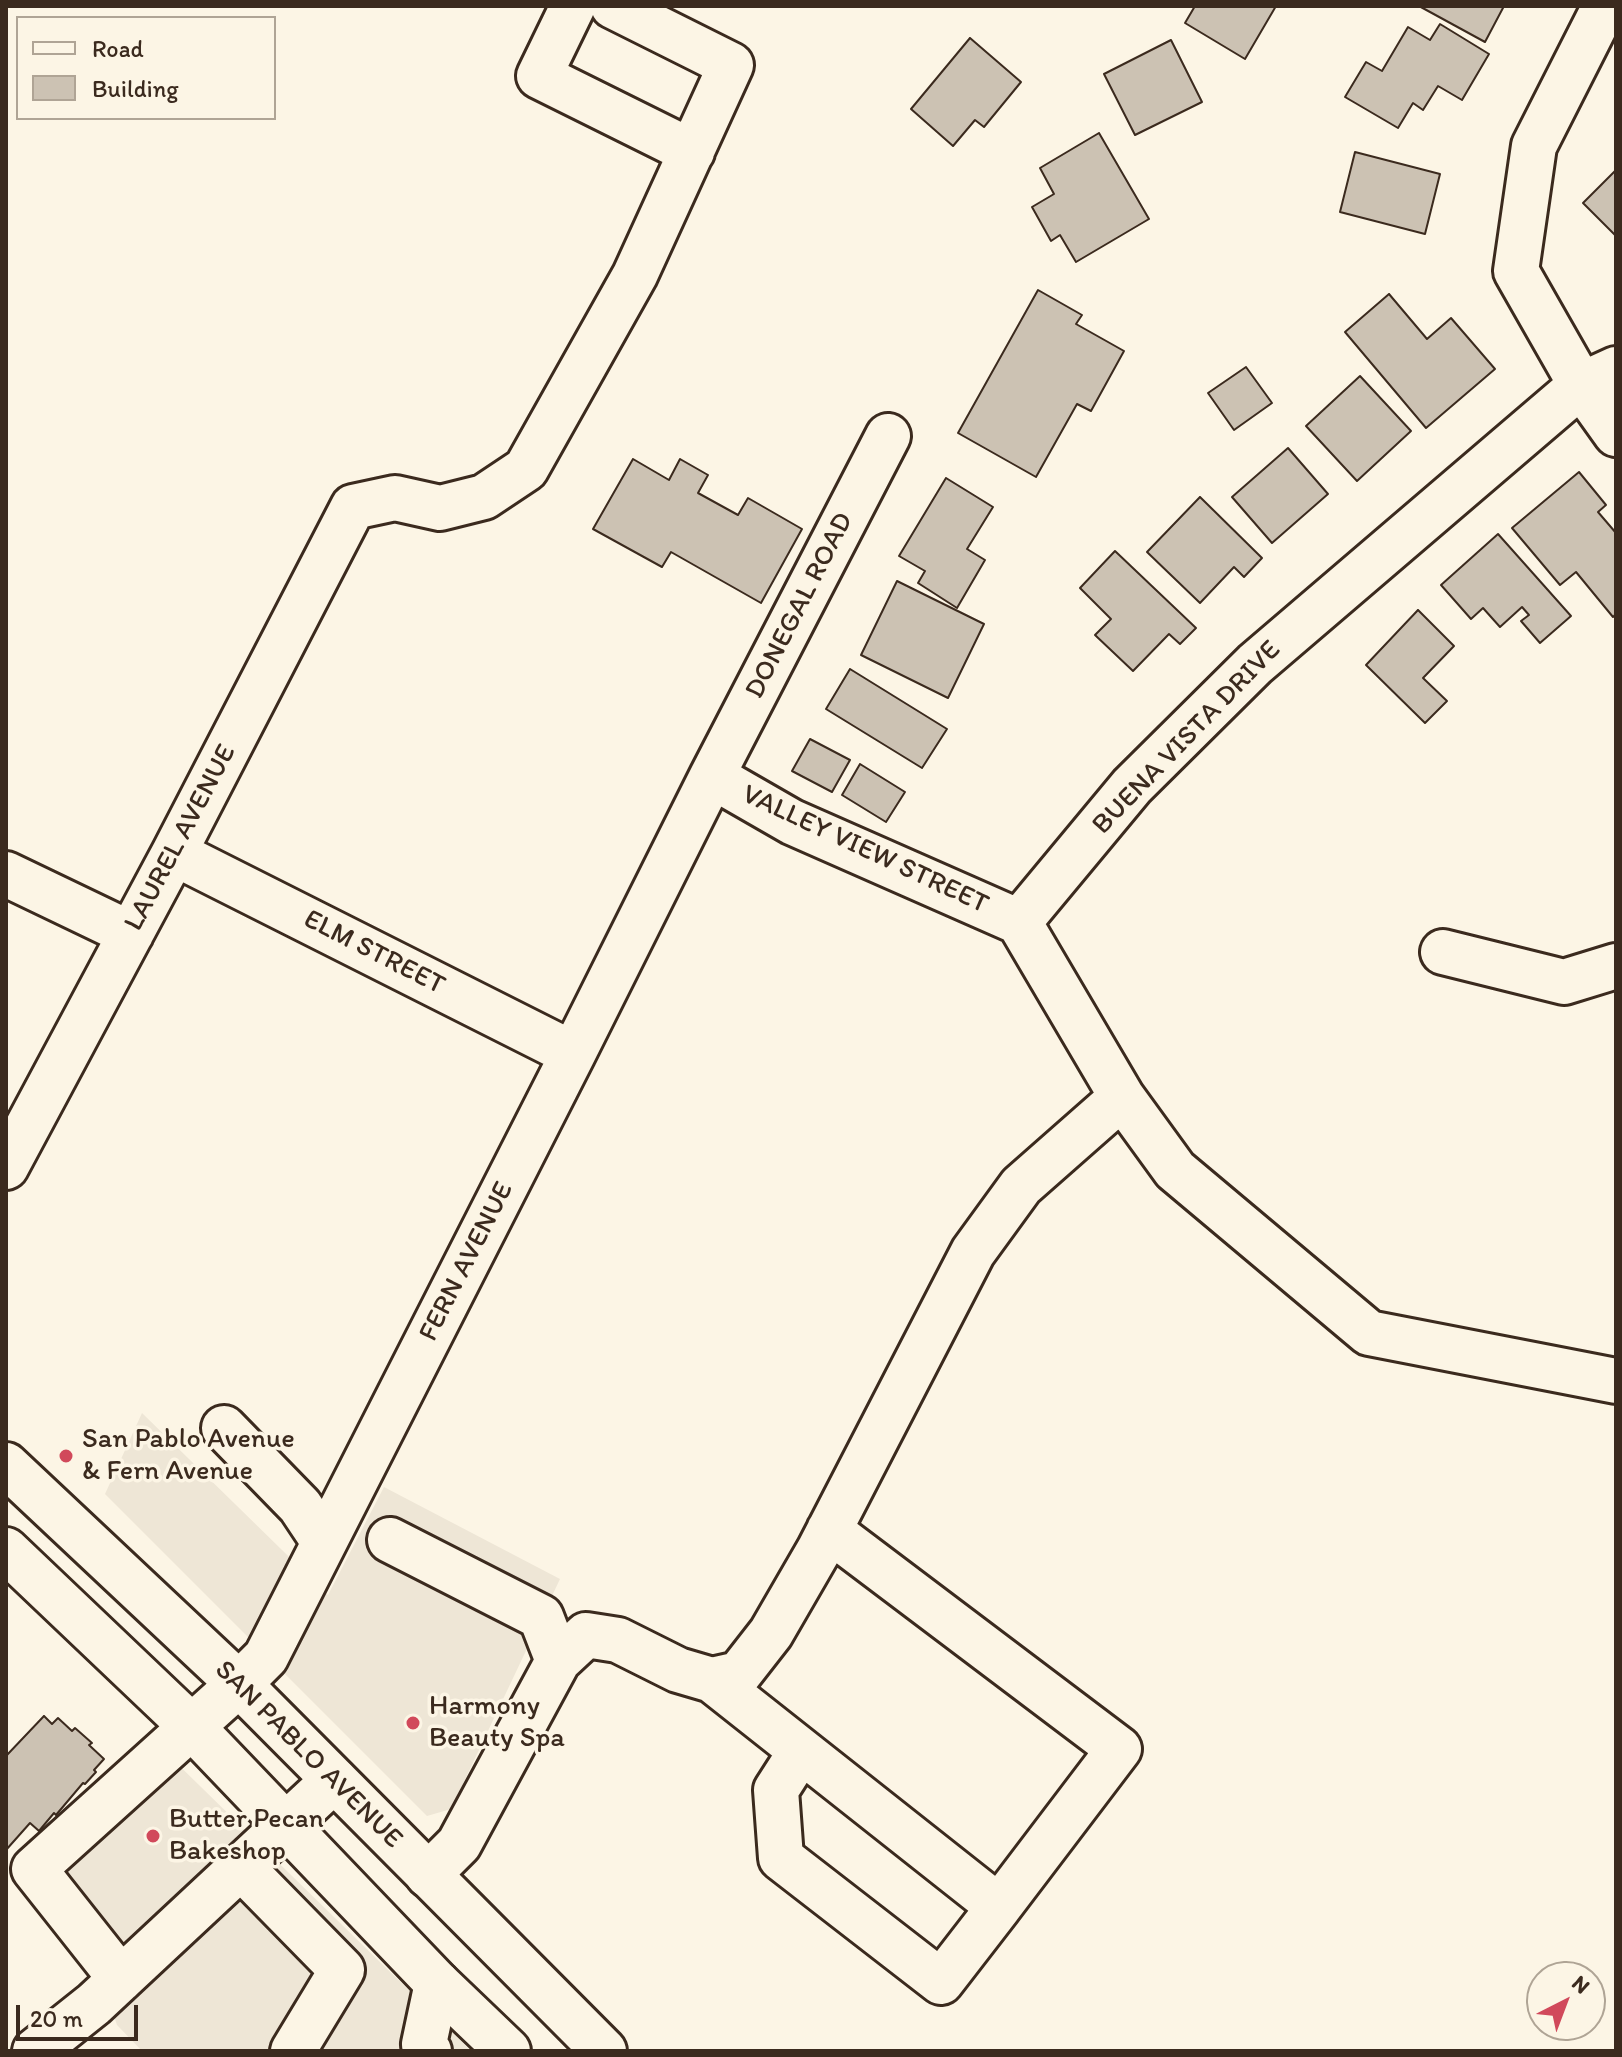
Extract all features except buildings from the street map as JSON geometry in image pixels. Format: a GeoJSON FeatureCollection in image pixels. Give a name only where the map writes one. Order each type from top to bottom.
{"type":"FeatureCollection","features":[{"type":"Feature","properties":{"kind":"street"},"geometry":{"type":"LineString","coordinates":[[573,6],[539,76],[692,152],[731,65],[613,6]]}},
{"type":"Feature","properties":{"kind":"street"},"geometry":{"type":"LineString","coordinates":[[1605,6],[1534,146],[1516,271],[1598,377],[1616,434]]}},
{"type":"Feature","properties":{"kind":"street","name":"LAUREL AVENUE"},"geometry":{"type":"LineString","coordinates":[[6,1167],[174,853],[353,507],[395,498],[440,508],[484,497],[526,469],[635,275],[692,152]]}},
{"type":"Feature","properties":{"kind":"street","name":"BUENA VISTA DRIVE"},"geometry":{"type":"LineString","coordinates":[[1019,922],[1132,786],[1255,664],[1598,377]]}},
{"type":"Feature","properties":{"kind":"street","name":"DONEGAL ROAD"},"geometry":{"type":"LineString","coordinates":[[712,776],[888,436]]}},
{"type":"Feature","properties":{"kind":"street","name":"VALLEY VIEW STREET"},"geometry":{"type":"LineString","coordinates":[[712,776],[792,822],[1019,922]]}},
{"type":"Feature","properties":{"kind":"street","name":"FERN AVENUE"},"geometry":{"type":"LineString","coordinates":[[121,1979],[34,1869],[266,1657],[712,776]]}},
{"type":"Feature","properties":{"kind":"street","name":"ELM STREET"},"geometry":{"type":"LineString","coordinates":[[174,853],[573,1054]]}},
{"type":"Feature","properties":{"kind":"street"},"geometry":{"type":"LineString","coordinates":[[6,874],[131,934]]}},
{"type":"Feature","properties":{"kind":"street"},"geometry":{"type":"LineString","coordinates":[[1019,922],[1122,1097],[1175,1170],[1369,1333],[1616,1381]]}},
{"type":"Feature","properties":{"kind":"street"},"geometry":{"type":"LineString","coordinates":[[1443,952],[1564,982],[1616,966]]}},
{"type":"Feature","properties":{"kind":"street"},"geometry":{"type":"LineString","coordinates":[[712,1680],[739,1674],[763,1644],[829,1530],[973,1252],[1021,1186],[1122,1097]]}},
{"type":"Feature","properties":{"kind":"street"},"geometry":{"type":"LineString","coordinates":[[224,1428],[300,1506],[324,1542]]}},
{"type":"Feature","properties":{"kind":"street","name":"SAN PABLO AVENUE"},"geometry":{"type":"LineString","coordinates":[[6,1465],[239,1684],[604,2051]]}},
{"type":"Feature","properties":{"kind":"street"},"geometry":{"type":"LineString","coordinates":[[801,1751],[776,1790],[781,1858],[941,1982],[1119,1749],[829,1530]]}},
{"type":"Feature","properties":{"kind":"street"},"geometry":{"type":"LineString","coordinates":[[390,1540],[541,1617],[558,1661]]}},
{"type":"Feature","properties":{"kind":"street"},"geometry":{"type":"LineString","coordinates":[[6,1550],[192,1727],[437,1983],[508,2051]]}},
{"type":"Feature","properties":{"kind":"street"},"geometry":{"type":"LineString","coordinates":[[428,1875],[459,1844],[558,1661],[586,1635],[618,1640],[678,1670],[712,1680],[999,1907]]}},
{"type":"Feature","properties":{"kind":"street"},"geometry":{"type":"LineString","coordinates":[[35,2051],[121,1979],[334,1780]]}},
{"type":"Feature","properties":{"kind":"street"},"geometry":{"type":"LineString","coordinates":[[241,1867],[342,1970],[293,2051]]}},
{"type":"Feature","properties":{"kind":"street"},"geometry":{"type":"LineString","coordinates":[[429,2051],[424,2044],[437,1983]]}},
{"type":"Feature","properties":{"kind":"street"},"geometry":{"type":"LineString","coordinates":[[6,2038],[16,2051]]}},
{"type":"Feature","properties":{"kind":"shaded area"},"geometry":{"type":"Polygon","coordinates":[[[142,1413],[328,1595],[384,1487],[560,1579],[451,1809],[427,1816],[105,1494],[142,1413]]]}},
{"type":"Feature","properties":{"kind":"shaded area"},"geometry":{"type":"Polygon","coordinates":[[[155,1742],[471,2051],[142,2051],[117,2025],[100,1976],[21,1866],[155,1742]]]}},
{"type":"Feature","properties":{"kind":"place","name":"San Pablo Avenue & Fern Avenue"},"geometry":{"type":"Point","coordinates":[66,1456]}},
{"type":"Feature","properties":{"kind":"place","name":"Harmony Beauty Spa"},"geometry":{"type":"Point","coordinates":[413,1723]}},
{"type":"Feature","properties":{"kind":"place","name":"Butter Pecan Bakeshop"},"geometry":{"type":"Point","coordinates":[153,1836]}}]}
